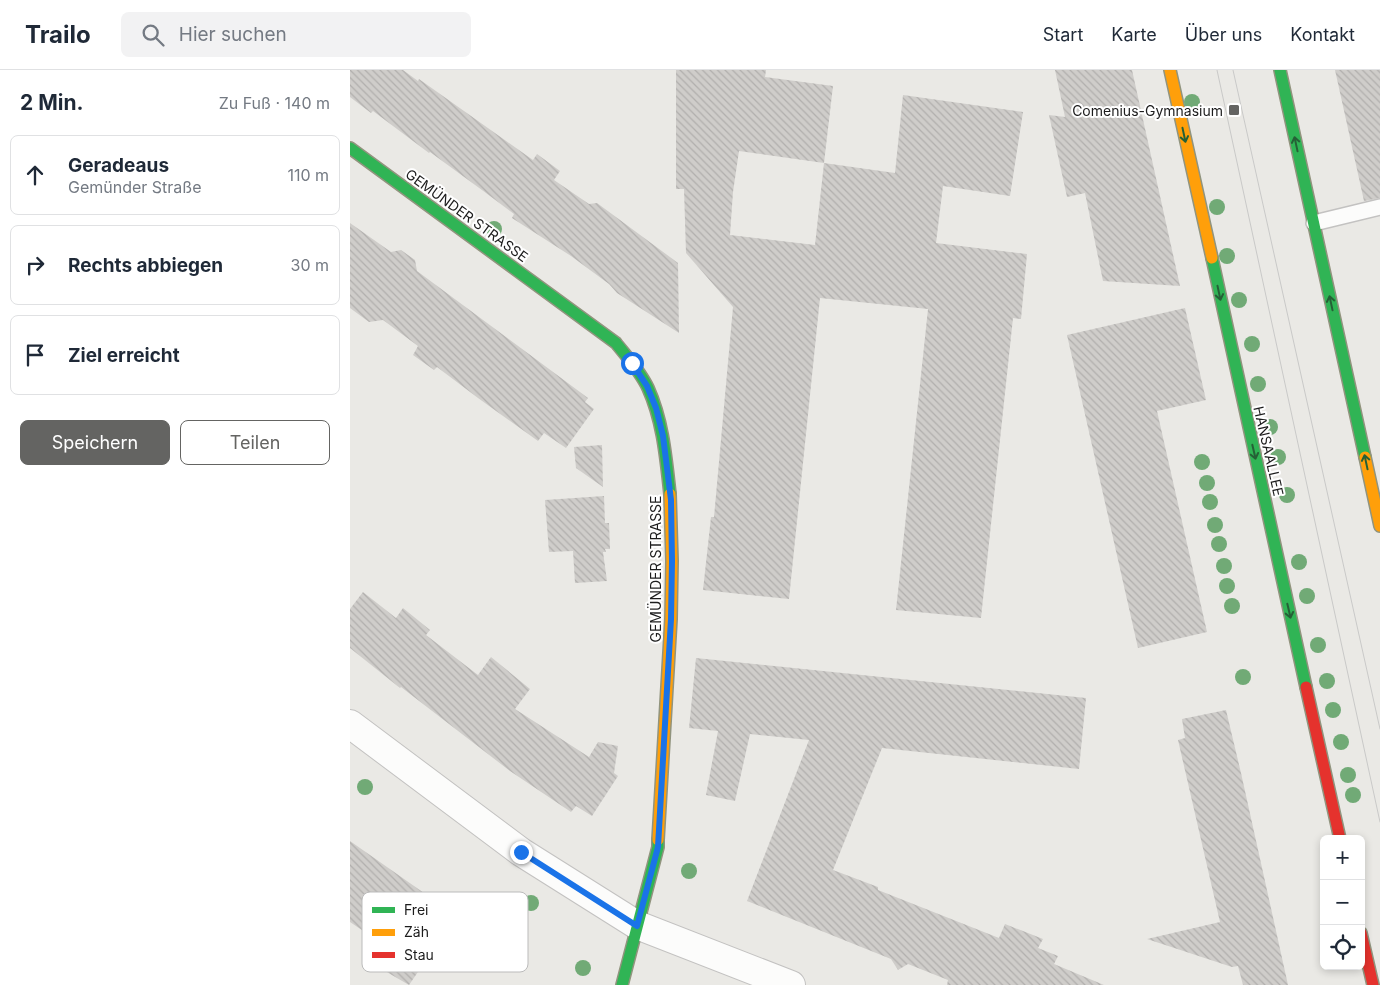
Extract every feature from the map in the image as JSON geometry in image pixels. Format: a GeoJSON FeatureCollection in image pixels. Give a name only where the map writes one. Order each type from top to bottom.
{"type":"FeatureCollection","features":[{"type":"Feature","properties":{"kind":"street","name":"HANSAALLEE"},"geometry":{"type":"LineString","coordinates":[[1170,70],[1339,835]]}},
{"type":"Feature","properties":{"kind":"street"},"geometry":{"type":"LineString","coordinates":[[1280,70],[1380,526]]}},
{"type":"Feature","properties":{"kind":"street","name":"GEMÜNDER STRASSE"},"geometry":{"type":"LineString","coordinates":[[350,148],[616,343],[647,386],[656,408],[663,436],[671,500],[671,619],[658,847],[622,985]]}},
{"type":"Feature","properties":{"kind":"street"},"geometry":{"type":"LineString","coordinates":[[350,724],[521,852],[637,926],[791,985]]}},
{"type":"Feature","properties":{"kind":"street"},"geometry":{"type":"LineString","coordinates":[[1365,950],[1373,985]]}},
{"type":"Feature","properties":{"kind":"lane"},"geometry":{"type":"LineString","coordinates":[[1314,223],[1380,207]]}},
{"type":"Feature","properties":{"kind":"building"},"geometry":{"type":"Polygon","coordinates":[[[350,70],[403,70],[418,81],[419,79],[533,160],[537,154],[560,171],[554,180],[589,204],[597,203],[678,263],[679,333],[617,293],[609,284],[571,256],[512,218],[514,214],[486,193],[373,111],[371,113],[350,97],[350,70]]]}},
{"type":"Feature","properties":{"kind":"building"},"geometry":{"type":"Polygon","coordinates":[[[676,70],[766,70],[765,77],[833,86],[824,163],[895,173],[903,95],[1023,112],[1010,196],[943,186],[936,243],[1027,254],[1021,319],[1013,318],[981,618],[896,610],[928,309],[820,298],[789,599],[703,590],[711,517],[714,517],[733,307],[686,253],[684,189],[676,189],[676,70]],[[739,151],[733,192],[730,235],[815,245],[824,163],[739,151]]]}},
{"type":"Feature","properties":{"kind":"building"},"geometry":{"type":"Polygon","coordinates":[[[1055,70],[1132,70],[1180,286],[1103,281],[1085,193],[1067,197],[1049,115],[1065,117],[1055,70]]]}},
{"type":"Feature","properties":{"kind":"building"},"geometry":{"type":"Polygon","coordinates":[[[1335,70],[1380,70],[1380,198],[1364,201],[1335,70]]]}},
{"type":"Feature","properties":{"kind":"building"},"geometry":{"type":"Polygon","coordinates":[[[350,223],[391,252],[401,250],[415,260],[417,271],[588,398],[585,402],[594,409],[566,448],[544,433],[538,441],[437,367],[434,370],[413,355],[418,346],[383,320],[369,322],[350,308],[350,223]]]}},
{"type":"Feature","properties":{"kind":"building"},"geometry":{"type":"Polygon","coordinates":[[[1185,308],[1206,400],[1157,411],[1207,632],[1138,648],[1067,335],[1185,308]]]}},
{"type":"Feature","properties":{"kind":"building"},"geometry":{"type":"Polygon","coordinates":[[[602,445],[603,487],[576,468],[574,447],[602,445]]]}},
{"type":"Feature","properties":{"kind":"building"},"geometry":{"type":"Polygon","coordinates":[[[604,496],[605,523],[609,523],[610,549],[605,549],[606,552],[603,552],[607,581],[575,583],[573,551],[549,552],[545,500],[604,496]]]}},
{"type":"Feature","properties":{"kind":"building"},"geometry":{"type":"Polygon","coordinates":[[[363,592],[396,618],[403,608],[430,630],[426,635],[478,675],[491,657],[530,689],[515,709],[589,757],[598,742],[618,746],[614,773],[618,776],[592,816],[576,806],[571,812],[510,771],[350,648],[350,609],[363,592]]]}},
{"type":"Feature","properties":{"kind":"building"},"geometry":{"type":"Polygon","coordinates":[[[696,658],[1086,698],[1079,769],[882,748],[833,870],[999,938],[1005,924],[1043,939],[1038,948],[1058,956],[1054,964],[1104,985],[947,985],[948,980],[908,964],[898,970],[891,959],[747,901],[809,740],[750,734],[735,801],[706,795],[718,731],[689,728],[696,658]]]}},
{"type":"Feature","properties":{"kind":"building"},"geometry":{"type":"Polygon","coordinates":[[[1226,710],[1288,985],[1243,985],[1238,966],[1232,967],[1147,939],[1220,922],[1178,740],[1185,738],[1182,719],[1226,710]]]}},
{"type":"Feature","properties":{"kind":"building"},"geometry":{"type":"Polygon","coordinates":[[[350,841],[423,892],[362,892],[362,930],[350,922],[350,841]]]}},
{"type":"Feature","properties":{"kind":"building"},"geometry":{"type":"Polygon","coordinates":[[[387,972],[418,972],[409,985],[387,972]]]}},
{"type":"Feature","properties":{"kind":"tram line"},"geometry":{"type":"LineString","coordinates":[[1217,70],[1380,822]]}},
{"type":"Feature","properties":{"kind":"tram line"},"geometry":{"type":"LineString","coordinates":[[1233,70],[1380,729]]}},
{"type":"Feature","properties":{"kind":"traffic: fast"},"geometry":{"type":"LineString","coordinates":[[1280,70],[1365,457]]}},
{"type":"Feature","properties":{"kind":"traffic: fast"},"geometry":{"type":"LineString","coordinates":[[350,148],[616,343],[641,376],[653,401],[663,440],[670,494]]}},
{"type":"Feature","properties":{"kind":"traffic: fast"},"geometry":{"type":"LineString","coordinates":[[1212,258],[1306,687]]}},
{"type":"Feature","properties":{"kind":"traffic: fast"},"geometry":{"type":"LineString","coordinates":[[622,985],[658,847],[658,840]]}},
{"type":"Feature","properties":{"kind":"traffic: slow"},"geometry":{"type":"LineString","coordinates":[[1170,70],[1212,258]]}},
{"type":"Feature","properties":{"kind":"traffic: slow"},"geometry":{"type":"LineString","coordinates":[[1365,457],[1380,526]]}},
{"type":"Feature","properties":{"kind":"traffic: slow"},"geometry":{"type":"LineString","coordinates":[[658,840],[671,619],[670,494]]}},
{"type":"Feature","properties":{"kind":"traffic: jam"},"geometry":{"type":"LineString","coordinates":[[1306,687],[1339,835]]}},
{"type":"Feature","properties":{"kind":"traffic: jam"},"geometry":{"type":"LineString","coordinates":[[1365,950],[1373,985]]}},
{"type":"Feature","properties":{"kind":"place","name":"Comenius-Gymnasium"},"geometry":{"type":"Point","coordinates":[1234,110]}},
{"type":"Feature","properties":{"kind":"route"},"geometry":{"type":"LineString","coordinates":[[521,852],[637,926],[658,847],[671,619],[672,561],[671,500],[663,436],[656,408],[647,386],[632,363]]}}]}
